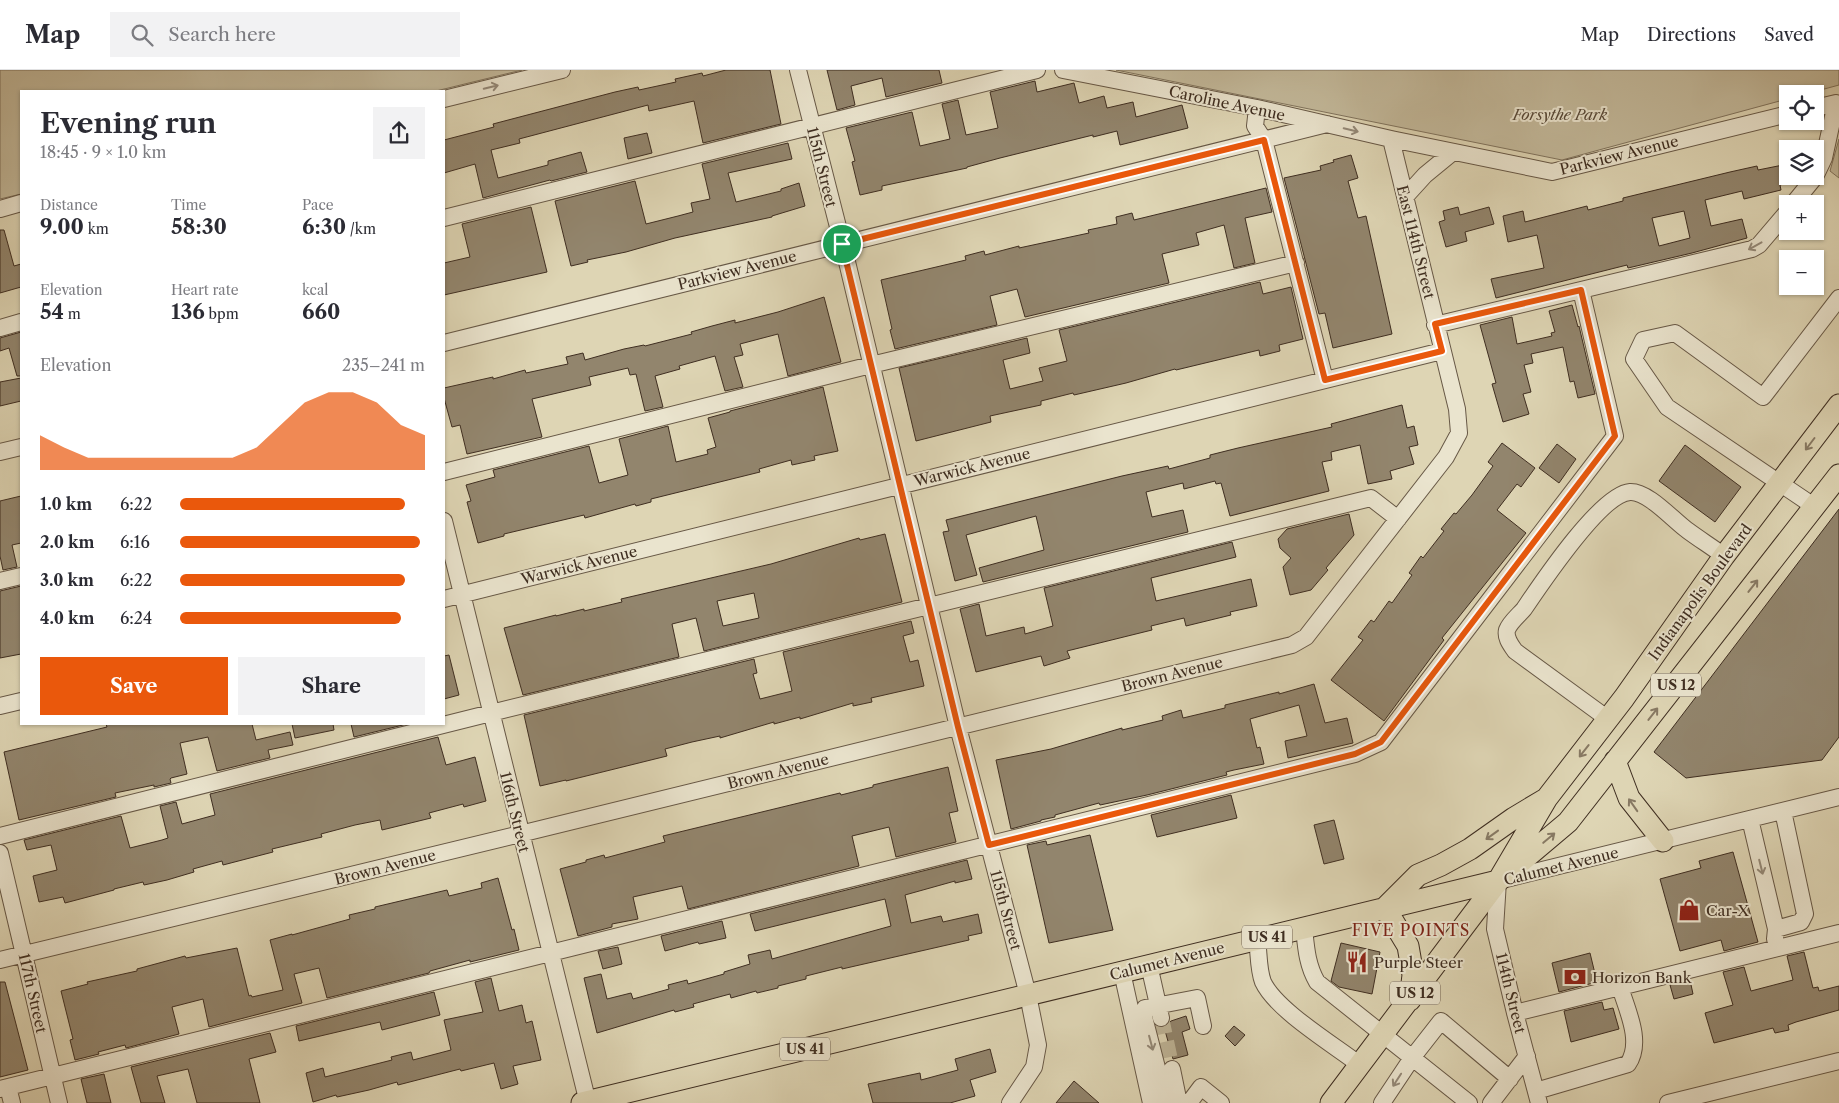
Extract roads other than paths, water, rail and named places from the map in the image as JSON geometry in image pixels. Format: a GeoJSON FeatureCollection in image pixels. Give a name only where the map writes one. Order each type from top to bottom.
{"type":"FeatureCollection","features":[{"type":"Feature","properties":{"kind":"main road","name":"Indianapolis Boulevard"},"geometry":{"type":"LineString","coordinates":[[1331,1103],[1498,881],[1547,798],[1608,719],[1724,556],[1839,405]]}},
{"type":"Feature","properties":{"kind":"main road","name":"Indianapolis Boulevard"},"geometry":{"type":"LineString","coordinates":[[1498,881],[1568,822],[1839,475]]}},
{"type":"Feature","properties":{"kind":"main road"},"geometry":{"type":"LineString","coordinates":[[1615,762],[1629,798],[1663,841]]}},
{"type":"Feature","properties":{"kind":"main road"},"geometry":{"type":"LineString","coordinates":[[1410,1000],[1414,975],[1408,946],[1385,908],[1418,875],[1470,849],[1514,818],[1547,798]]}},
{"type":"Feature","properties":{"kind":"main road","name":"Calumet Avenue"},"geometry":{"type":"LineString","coordinates":[[586,1103],[1498,881]]}},
{"type":"Feature","properties":{"kind":"street"},"geometry":{"type":"LineString","coordinates":[[445,99],[562,70]]}},
{"type":"Feature","properties":{"kind":"street","name":"115th Street"},"geometry":{"type":"LineString","coordinates":[[798,70],[872,365],[958,727],[1028,995],[1038,1045],[1034,1066],[1010,1103]]}},
{"type":"Feature","properties":{"kind":"street"},"geometry":{"type":"LineString","coordinates":[[445,218],[1037,70]]}},
{"type":"Feature","properties":{"kind":"street","name":"Caroline Avenue"},"geometry":{"type":"LineString","coordinates":[[1063,70],[1256,108],[1391,139]]}},
{"type":"Feature","properties":{"kind":"street"},"geometry":{"type":"LineString","coordinates":[[1800,195],[1815,177],[1824,158],[1836,103],[1824,106]]}},
{"type":"Feature","properties":{"kind":"street"},"geometry":{"type":"LineString","coordinates":[[1256,108],[1255,126],[1264,140],[1325,380]]}},
{"type":"Feature","properties":{"kind":"street","name":"Parkview Avenue"},"geometry":{"type":"LineString","coordinates":[[1391,139],[1552,172],[1779,116]]}},
{"type":"Feature","properties":{"kind":"street","name":"Parkview Avenue"},"geometry":{"type":"LineString","coordinates":[[445,343],[1327,124]]}},
{"type":"Feature","properties":{"kind":"street","name":"East 114th Street"},"geometry":{"type":"LineString","coordinates":[[1391,139],[1457,409],[1459,432]]}},
{"type":"Feature","properties":{"kind":"street"},"geometry":{"type":"LineString","coordinates":[[1405,197],[1425,175],[1453,152]]}},
{"type":"Feature","properties":{"kind":"street"},"geometry":{"type":"LineString","coordinates":[[0,209],[20,203]]}},
{"type":"Feature","properties":{"kind":"street"},"geometry":{"type":"LineString","coordinates":[[1435,324],[1752,249],[1759,245],[1779,222]]}},
{"type":"Feature","properties":{"kind":"street"},"geometry":{"type":"LineString","coordinates":[[445,472],[872,365],[1296,263]]}},
{"type":"Feature","properties":{"kind":"street"},"geometry":{"type":"LineString","coordinates":[[12,1103],[4,1088],[1355,754],[1381,742],[1615,436],[1581,290]]}},
{"type":"Feature","properties":{"kind":"street"},"geometry":{"type":"LineString","coordinates":[[1815,507],[1781,482],[1666,407],[1634,359],[1643,340],[1675,333],[1763,397],[1839,298]]}},
{"type":"Feature","properties":{"kind":"street"},"geometry":{"type":"LineString","coordinates":[[0,328],[20,322]]}},
{"type":"Feature","properties":{"kind":"street","name":"Warwick Avenue"},"geometry":{"type":"LineString","coordinates":[[445,598],[1442,351]]}},
{"type":"Feature","properties":{"kind":"street","name":"Brown Avenue"},"geometry":{"type":"LineString","coordinates":[[0,960],[1292,645],[1306,637],[1316,626],[1446,457],[1459,432]]}},
{"type":"Feature","properties":{"kind":"street"},"geometry":{"type":"LineString","coordinates":[[0,452],[20,447]]}},
{"type":"Feature","properties":{"kind":"street"},"geometry":{"type":"LineString","coordinates":[[1608,719],[1516,651],[1508,640],[1507,630],[1512,622],[1521,613],[1559,559],[1600,511],[1620,495],[1632,492],[1642,495],[1668,513],[1685,529],[1724,556]]}},
{"type":"Feature","properties":{"kind":"street"},"geometry":{"type":"LineString","coordinates":[[445,725],[1372,498],[1398,519]]}},
{"type":"Feature","properties":{"kind":"street","name":"116th Street"},"geometry":{"type":"LineString","coordinates":[[445,525],[586,1103]]}},
{"type":"Feature","properties":{"kind":"street"},"geometry":{"type":"LineString","coordinates":[[0,581],[20,576]]}},
{"type":"Feature","properties":{"kind":"street"},"geometry":{"type":"LineString","coordinates":[[0,706],[20,701]]}},
{"type":"Feature","properties":{"kind":"street"},"geometry":{"type":"LineString","coordinates":[[0,836],[443,725]]}},
{"type":"Feature","properties":{"kind":"street","name":"Calumet Avenue"},"geometry":{"type":"LineString","coordinates":[[1498,881],[1839,797]]}},
{"type":"Feature","properties":{"kind":"street"},"geometry":{"type":"LineString","coordinates":[[1776,929],[1801,922],[1805,914],[1783,811]]}},
{"type":"Feature","properties":{"kind":"street"},"geometry":{"type":"LineString","coordinates":[[1750,819],[1776,929],[1774,933],[1776,948]]}},
{"type":"Feature","properties":{"kind":"street","name":"117th Street"},"geometry":{"type":"LineString","coordinates":[[0,853],[59,1103]]}},
{"type":"Feature","properties":{"kind":"street","name":"114th Street"},"geometry":{"type":"LineString","coordinates":[[1498,881],[1495,929],[1537,1097]]}},
{"type":"Feature","properties":{"kind":"street"},"geometry":{"type":"LineString","coordinates":[[1304,928],[1308,961],[1317,982],[1469,1103]]}},
{"type":"Feature","properties":{"kind":"street"},"geometry":{"type":"LineString","coordinates":[[1515,1012],[1839,933]]}},
{"type":"Feature","properties":{"kind":"street"},"geometry":{"type":"LineString","coordinates":[[1257,939],[1262,977],[1275,1000],[1293,1016],[1360,1065]]}},
{"type":"Feature","properties":{"kind":"street"},"geometry":{"type":"LineString","coordinates":[[1150,965],[1159,1012]]}},
{"type":"Feature","properties":{"kind":"street"},"geometry":{"type":"LineString","coordinates":[[1122,972],[1151,1103]]}},
{"type":"Feature","properties":{"kind":"street"},"geometry":{"type":"LineString","coordinates":[[1537,1097],[1628,1064],[1633,1057],[1635,1048],[1620,987]]}},
{"type":"Feature","properties":{"kind":"street"},"geometry":{"type":"LineString","coordinates":[[1166,1103],[1144,1017],[1145,1008],[1159,1012],[1197,998],[1203,1026]]}},
{"type":"Feature","properties":{"kind":"street"},"geometry":{"type":"LineString","coordinates":[[1382,1103],[1412,1058],[1441,1022],[1510,1079]]}},
{"type":"Feature","properties":{"kind":"street"},"geometry":{"type":"LineString","coordinates":[[1491,1103],[1527,1056]]}},
{"type":"Feature","properties":{"kind":"street"},"geometry":{"type":"LineString","coordinates":[[1668,1103],[1839,1061]]}},
{"type":"Feature","properties":{"kind":"street"},"geometry":{"type":"LineString","coordinates":[[1172,1069],[1187,1103],[1201,1087],[1221,1103]]}},
{"type":"Feature","properties":{"kind":"tunnel"},"geometry":{"type":"LineString","coordinates":[[1161,1018],[1172,1069]]}},
{"type":"Feature","properties":{"kind":"place","name":"Car-X"},"geometry":{"type":"Point","coordinates":[1689,910]}},
{"type":"Feature","properties":{"kind":"place","name":"Purple Steer"},"geometry":{"type":"Point","coordinates":[1357,962]}},
{"type":"Feature","properties":{"kind":"place","name":"Horizon Bank"},"geometry":{"type":"Point","coordinates":[1575,977]}},
{"type":"Feature","properties":{"kind":"district","name":"FIVE POINTS"},"geometry":{"type":"Point","coordinates":[1411,930]}},
{"type":"Feature","properties":{"kind":"park label","name":"Forsythe Park"},"geometry":{"type":"Point","coordinates":[1560,114]}}]}
